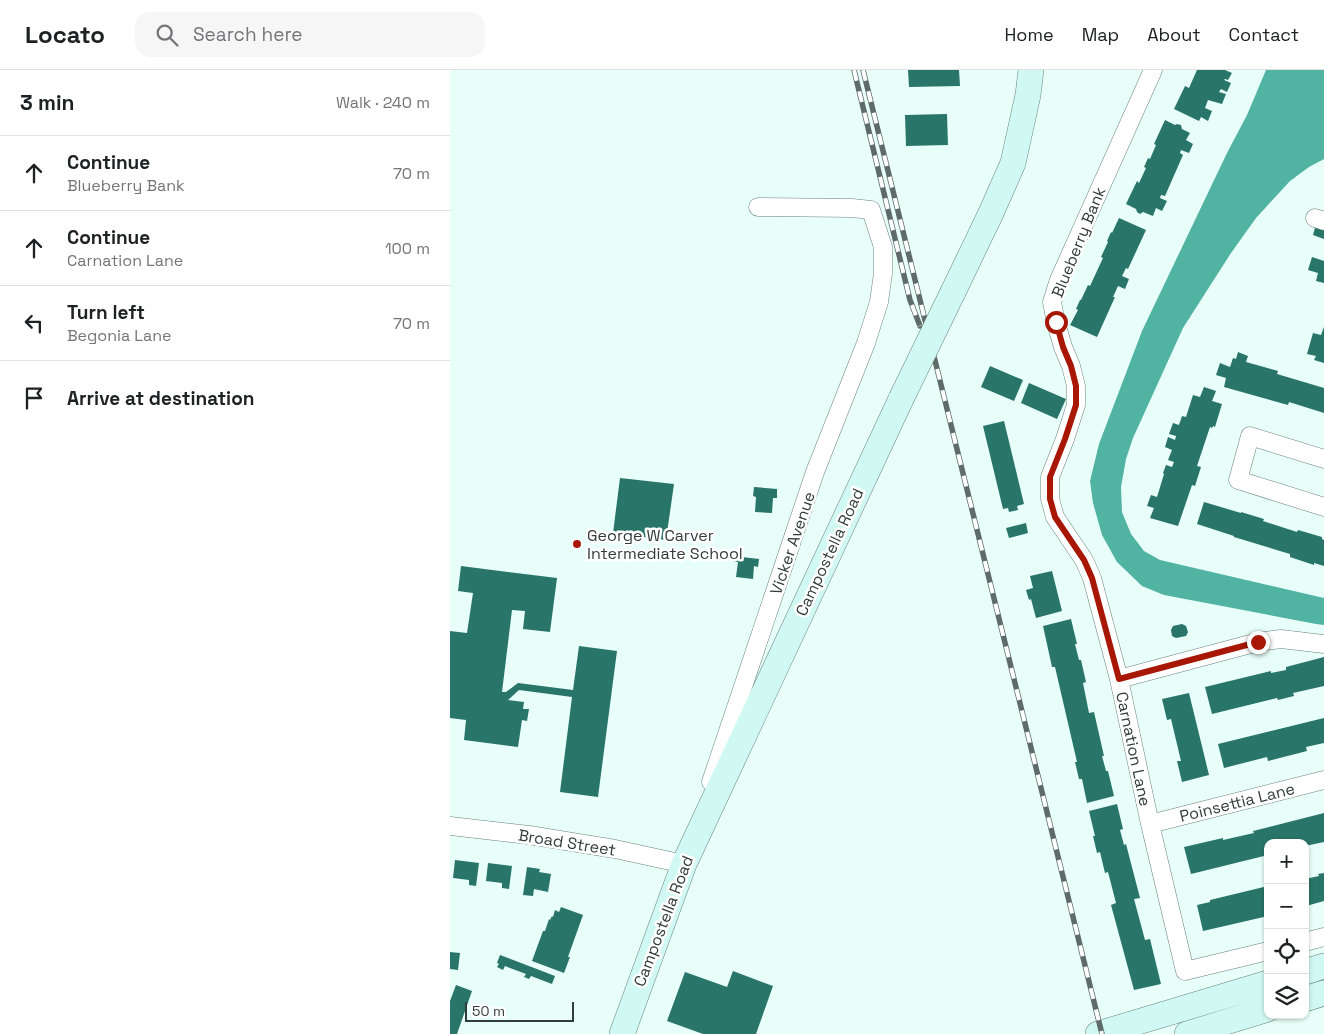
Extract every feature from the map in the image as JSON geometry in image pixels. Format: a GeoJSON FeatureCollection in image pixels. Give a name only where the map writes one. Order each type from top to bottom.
{"type":"FeatureCollection","features":[{"type":"Feature","properties":{"kind":"main road","name":"Campostella Road"},"geometry":{"type":"LineString","coordinates":[[622,1034],[684,864],[1013,163],[1028,95],[1031,70]]}},
{"type":"Feature","properties":{"kind":"main road"},"geometry":{"type":"LineString","coordinates":[[1309,971],[1324,966]]}},
{"type":"Feature","properties":{"kind":"main road"},"geometry":{"type":"LineString","coordinates":[[1098,1034],[1264,984]]}},
{"type":"Feature","properties":{"kind":"main road"},"geometry":{"type":"LineString","coordinates":[[1309,998],[1324,993]]}},
{"type":"Feature","properties":{"kind":"main road"},"geometry":{"type":"LineString","coordinates":[[1186,1034],[1264,1011]]}},
{"type":"Feature","properties":{"kind":"street","name":"Blueberry Bank"},"geometry":{"type":"LineString","coordinates":[[1050,477],[1076,405],[1076,386],[1071,366],[1063,347],[1052,302],[1059,280],[1153,70]]}},
{"type":"Feature","properties":{"kind":"street","name":"Vicker Avenue"},"geometry":{"type":"LineString","coordinates":[[684,864],[816,472],[866,342],[879,302],[883,273],[883,247],[871,210],[758,207]]}},
{"type":"Feature","properties":{"kind":"street"},"geometry":{"type":"LineString","coordinates":[[1324,459],[1250,436],[1238,480],[1324,507]]}},
{"type":"Feature","properties":{"kind":"street","name":"Carnation Lane"},"geometry":{"type":"LineString","coordinates":[[1050,477],[1050,499],[1055,517],[1084,560],[1092,578],[1119,679],[1150,824],[1185,970],[1264,952]]}},
{"type":"Feature","properties":{"kind":"street"},"geometry":{"type":"LineString","coordinates":[[1119,679],[1258,642],[1281,639],[1324,644]]}},
{"type":"Feature","properties":{"kind":"street","name":"Poinsettia Lane"},"geometry":{"type":"LineString","coordinates":[[1150,824],[1324,780]]}},
{"type":"Feature","properties":{"kind":"street","name":"Broad Street"},"geometry":{"type":"LineString","coordinates":[[450,826],[529,835],[615,849],[684,864]]}},
{"type":"Feature","properties":{"kind":"street"},"geometry":{"type":"LineString","coordinates":[[1309,941],[1324,937]]}},
{"type":"Feature","properties":{"kind":"shaded area"},"geometry":{"type":"Polygon","coordinates":[[[1266,70],[1324,70],[1324,159],[1290,181],[1256,218],[1183,328],[1133,438],[1126,459],[1121,487],[1122,512],[1131,534],[1144,551],[1160,560],[1324,598],[1324,625],[1164,595],[1142,586],[1117,562],[1102,535],[1093,503],[1090,481],[1099,444],[1142,331],[1247,115],[1266,70]]]}},
{"type":"Feature","properties":{"kind":"building"},"geometry":{"type":"Polygon","coordinates":[[[908,70],[959,70],[960,86],[909,87],[908,70]]]}},
{"type":"Feature","properties":{"kind":"building"},"geometry":{"type":"Polygon","coordinates":[[[1197,70],[1225,70],[1232,73],[1228,80],[1224,80],[1231,83],[1227,92],[1221,89],[1219,92],[1226,94],[1222,104],[1208,100],[1205,108],[1212,111],[1208,121],[1201,117],[1199,121],[1174,109],[1185,86],[1189,88],[1197,70]]]}},
{"type":"Feature","properties":{"kind":"building"},"geometry":{"type":"Polygon","coordinates":[[[947,114],[948,145],[906,146],[905,115],[947,114]]]}},
{"type":"Feature","properties":{"kind":"building"},"geometry":{"type":"Polygon","coordinates":[[[1165,120],[1175,125],[1181,125],[1182,129],[1190,133],[1186,140],[1193,144],[1189,153],[1181,150],[1180,153],[1183,155],[1165,196],[1161,195],[1160,198],[1167,201],[1162,211],[1156,208],[1153,216],[1143,212],[1140,214],[1136,209],[1126,204],[1137,181],[1139,183],[1146,168],[1144,167],[1148,158],[1150,159],[1156,145],[1154,144],[1165,120]]]}},
{"type":"Feature","properties":{"kind":"building"},"geometry":{"type":"Polygon","coordinates":[[[1119,218],[1146,230],[1128,269],[1126,268],[1122,276],[1129,279],[1125,289],[1118,286],[1097,337],[1070,325],[1078,310],[1076,309],[1080,300],[1088,285],[1090,286],[1103,258],[1101,257],[1107,241],[1119,218]]]}},
{"type":"Feature","properties":{"kind":"building"},"geometry":{"type":"Polygon","coordinates":[[[1316,224],[1324,226],[1324,239],[1313,235],[1316,224]]]}},
{"type":"Feature","properties":{"kind":"building"},"geometry":{"type":"Polygon","coordinates":[[[1312,257],[1324,261],[1324,283],[1316,281],[1318,273],[1308,270],[1312,257]]]}},
{"type":"Feature","properties":{"kind":"building"},"geometry":{"type":"Polygon","coordinates":[[[1324,327],[1324,363],[1314,360],[1316,356],[1307,354],[1313,333],[1321,335],[1324,327]]]}},
{"type":"Feature","properties":{"kind":"building"},"geometry":{"type":"Polygon","coordinates":[[[1238,352],[1248,356],[1246,362],[1278,371],[1277,374],[1324,388],[1324,413],[1289,402],[1288,405],[1224,387],[1226,378],[1216,375],[1220,363],[1230,367],[1233,358],[1236,359],[1238,352]]]}},
{"type":"Feature","properties":{"kind":"building"},"geometry":{"type":"Polygon","coordinates":[[[990,366],[1023,380],[1014,401],[981,387],[990,366]]]}},
{"type":"Feature","properties":{"kind":"building"},"geometry":{"type":"Polygon","coordinates":[[[1029,383],[1066,399],[1057,419],[1021,403],[1029,383]]]}},
{"type":"Feature","properties":{"kind":"building"},"geometry":{"type":"Polygon","coordinates":[[[1204,387],[1216,391],[1212,401],[1222,404],[1215,427],[1210,427],[1197,466],[1201,467],[1195,486],[1192,485],[1178,526],[1150,518],[1154,508],[1147,506],[1151,495],[1157,497],[1166,465],[1172,467],[1174,462],[1168,460],[1172,450],[1165,447],[1168,437],[1175,440],[1176,436],[1169,434],[1173,423],[1179,425],[1182,416],[1186,417],[1193,395],[1200,397],[1204,387]]]}},
{"type":"Feature","properties":{"kind":"building"},"geometry":{"type":"Polygon","coordinates":[[[1004,421],[1024,504],[1017,506],[1018,510],[1009,512],[1008,508],[1003,509],[983,426],[1004,421]]]}},
{"type":"Feature","properties":{"kind":"building"},"geometry":{"type":"Polygon","coordinates":[[[620,478],[674,484],[666,540],[613,533],[620,478]]]}},
{"type":"Feature","properties":{"kind":"building"},"geometry":{"type":"Polygon","coordinates":[[[754,487],[777,489],[777,498],[773,498],[772,513],[755,512],[756,497],[753,496],[754,487]]]}},
{"type":"Feature","properties":{"kind":"building"},"geometry":{"type":"Polygon","coordinates":[[[1204,502],[1264,519],[1263,521],[1297,532],[1298,530],[1322,537],[1324,540],[1324,566],[1314,563],[1314,565],[1290,557],[1290,554],[1197,524],[1204,502]]]}},
{"type":"Feature","properties":{"kind":"building"},"geometry":{"type":"Polygon","coordinates":[[[1026,523],[1028,533],[1009,538],[1006,528],[1026,523]]]}},
{"type":"Feature","properties":{"kind":"building"},"geometry":{"type":"Polygon","coordinates":[[[733,556],[759,559],[758,567],[754,566],[753,579],[736,577],[738,562],[733,561],[733,556]]]}},
{"type":"Feature","properties":{"kind":"building"},"geometry":{"type":"Polygon","coordinates":[[[461,566],[557,578],[550,632],[523,629],[525,611],[512,610],[502,692],[506,692],[518,683],[573,690],[579,646],[617,651],[598,797],[560,792],[572,697],[519,690],[508,700],[524,702],[523,709],[529,709],[527,721],[522,720],[518,747],[464,740],[466,720],[450,718],[450,631],[467,633],[473,593],[458,591],[461,566]]]}},
{"type":"Feature","properties":{"kind":"building"},"geometry":{"type":"Polygon","coordinates":[[[1052,571],[1062,611],[1036,618],[1031,599],[1029,600],[1026,590],[1033,588],[1030,576],[1052,571]]]}},
{"type":"Feature","properties":{"kind":"building"},"geometry":{"type":"Polygon","coordinates":[[[1071,619],[1077,644],[1075,644],[1086,682],[1083,683],[1089,713],[1094,712],[1104,756],[1102,756],[1114,796],[1087,803],[1082,779],[1079,779],[1075,762],[1077,762],[1055,667],[1052,667],[1043,626],[1071,619]]]}},
{"type":"Feature","properties":{"kind":"building"},"geometry":{"type":"Polygon","coordinates":[[[1182,624],[1186,626],[1188,632],[1186,636],[1176,638],[1172,636],[1171,630],[1173,626],[1182,624]]]}},
{"type":"Feature","properties":{"kind":"building"},"geometry":{"type":"Polygon","coordinates":[[[1324,657],[1324,686],[1293,693],[1294,696],[1278,700],[1277,698],[1212,714],[1205,687],[1271,671],[1271,673],[1286,670],[1286,667],[1324,657]]]}},
{"type":"Feature","properties":{"kind":"building"},"geometry":{"type":"Polygon","coordinates":[[[1189,693],[1209,775],[1182,782],[1177,761],[1181,761],[1171,719],[1167,720],[1162,699],[1189,693]]]}},
{"type":"Feature","properties":{"kind":"building"},"geometry":{"type":"Polygon","coordinates":[[[1324,718],[1324,743],[1306,747],[1307,751],[1268,761],[1267,757],[1224,768],[1218,744],[1324,718]]]}},
{"type":"Feature","properties":{"kind":"building"},"geometry":{"type":"Polygon","coordinates":[[[1117,804],[1123,829],[1120,830],[1124,845],[1126,844],[1140,898],[1134,899],[1145,940],[1150,939],[1161,984],[1134,990],[1111,905],[1116,903],[1108,872],[1105,873],[1100,852],[1097,853],[1089,811],[1117,804]]]}},
{"type":"Feature","properties":{"kind":"building"},"geometry":{"type":"Polygon","coordinates":[[[1324,813],[1324,842],[1309,845],[1309,839],[1264,839],[1264,856],[1191,874],[1184,847],[1254,833],[1253,831],[1324,813]]]}},
{"type":"Feature","properties":{"kind":"building"},"geometry":{"type":"Polygon","coordinates":[[[455,860],[479,863],[476,886],[469,885],[469,880],[453,878],[455,860]]]}},
{"type":"Feature","properties":{"kind":"building"},"geometry":{"type":"Polygon","coordinates":[[[488,863],[512,866],[509,889],[502,888],[502,883],[486,881],[488,863]]]}},
{"type":"Feature","properties":{"kind":"building"},"geometry":{"type":"Polygon","coordinates":[[[527,867],[540,869],[539,872],[551,874],[548,892],[534,889],[533,896],[523,895],[527,867]]]}},
{"type":"Feature","properties":{"kind":"building"},"geometry":{"type":"Polygon","coordinates":[[[1324,873],[1324,901],[1309,905],[1309,878],[1319,876],[1318,874],[1324,873]]]}},
{"type":"Feature","properties":{"kind":"building"},"geometry":{"type":"Polygon","coordinates":[[[1264,887],[1264,917],[1203,931],[1197,905],[1210,902],[1210,900],[1264,887]]]}},
{"type":"Feature","properties":{"kind":"building"},"geometry":{"type":"Polygon","coordinates":[[[561,907],[583,915],[564,973],[532,961],[549,919],[553,917],[555,910],[559,912],[561,907]]]}},
{"type":"Feature","properties":{"kind":"building"},"geometry":{"type":"Polygon","coordinates":[[[450,952],[460,953],[458,970],[450,969],[450,952]]]}},
{"type":"Feature","properties":{"kind":"building"},"geometry":{"type":"Polygon","coordinates":[[[500,955],[555,976],[552,984],[531,976],[529,979],[524,977],[526,974],[505,966],[503,970],[497,967],[500,955]]]}},
{"type":"Feature","properties":{"kind":"building"},"geometry":{"type":"Polygon","coordinates":[[[733,971],[773,986],[756,1034],[703,1034],[667,1021],[685,972],[727,987],[733,971]]]}},
{"type":"Feature","properties":{"kind":"building"},"geometry":{"type":"Polygon","coordinates":[[[456,985],[472,991],[457,1034],[450,1034],[450,1001],[456,985]]]}},
{"type":"Feature","properties":{"kind":"railway"},"geometry":{"type":"LineString","coordinates":[[854,70],[910,300],[920,326]]}},
{"type":"Feature","properties":{"kind":"railway"},"geometry":{"type":"LineString","coordinates":[[863,70],[1102,1034]]}},
{"type":"Feature","properties":{"kind":"place","name":"George W Carver Intermediate School"},"geometry":{"type":"Point","coordinates":[577,544]}},
{"type":"Feature","properties":{"kind":"route"},"geometry":{"type":"LineString","coordinates":[[1056,322],[1076,386],[1076,405],[1050,477],[1050,499],[1055,517],[1084,560],[1092,578],[1119,679],[1258,642]]}}]}
